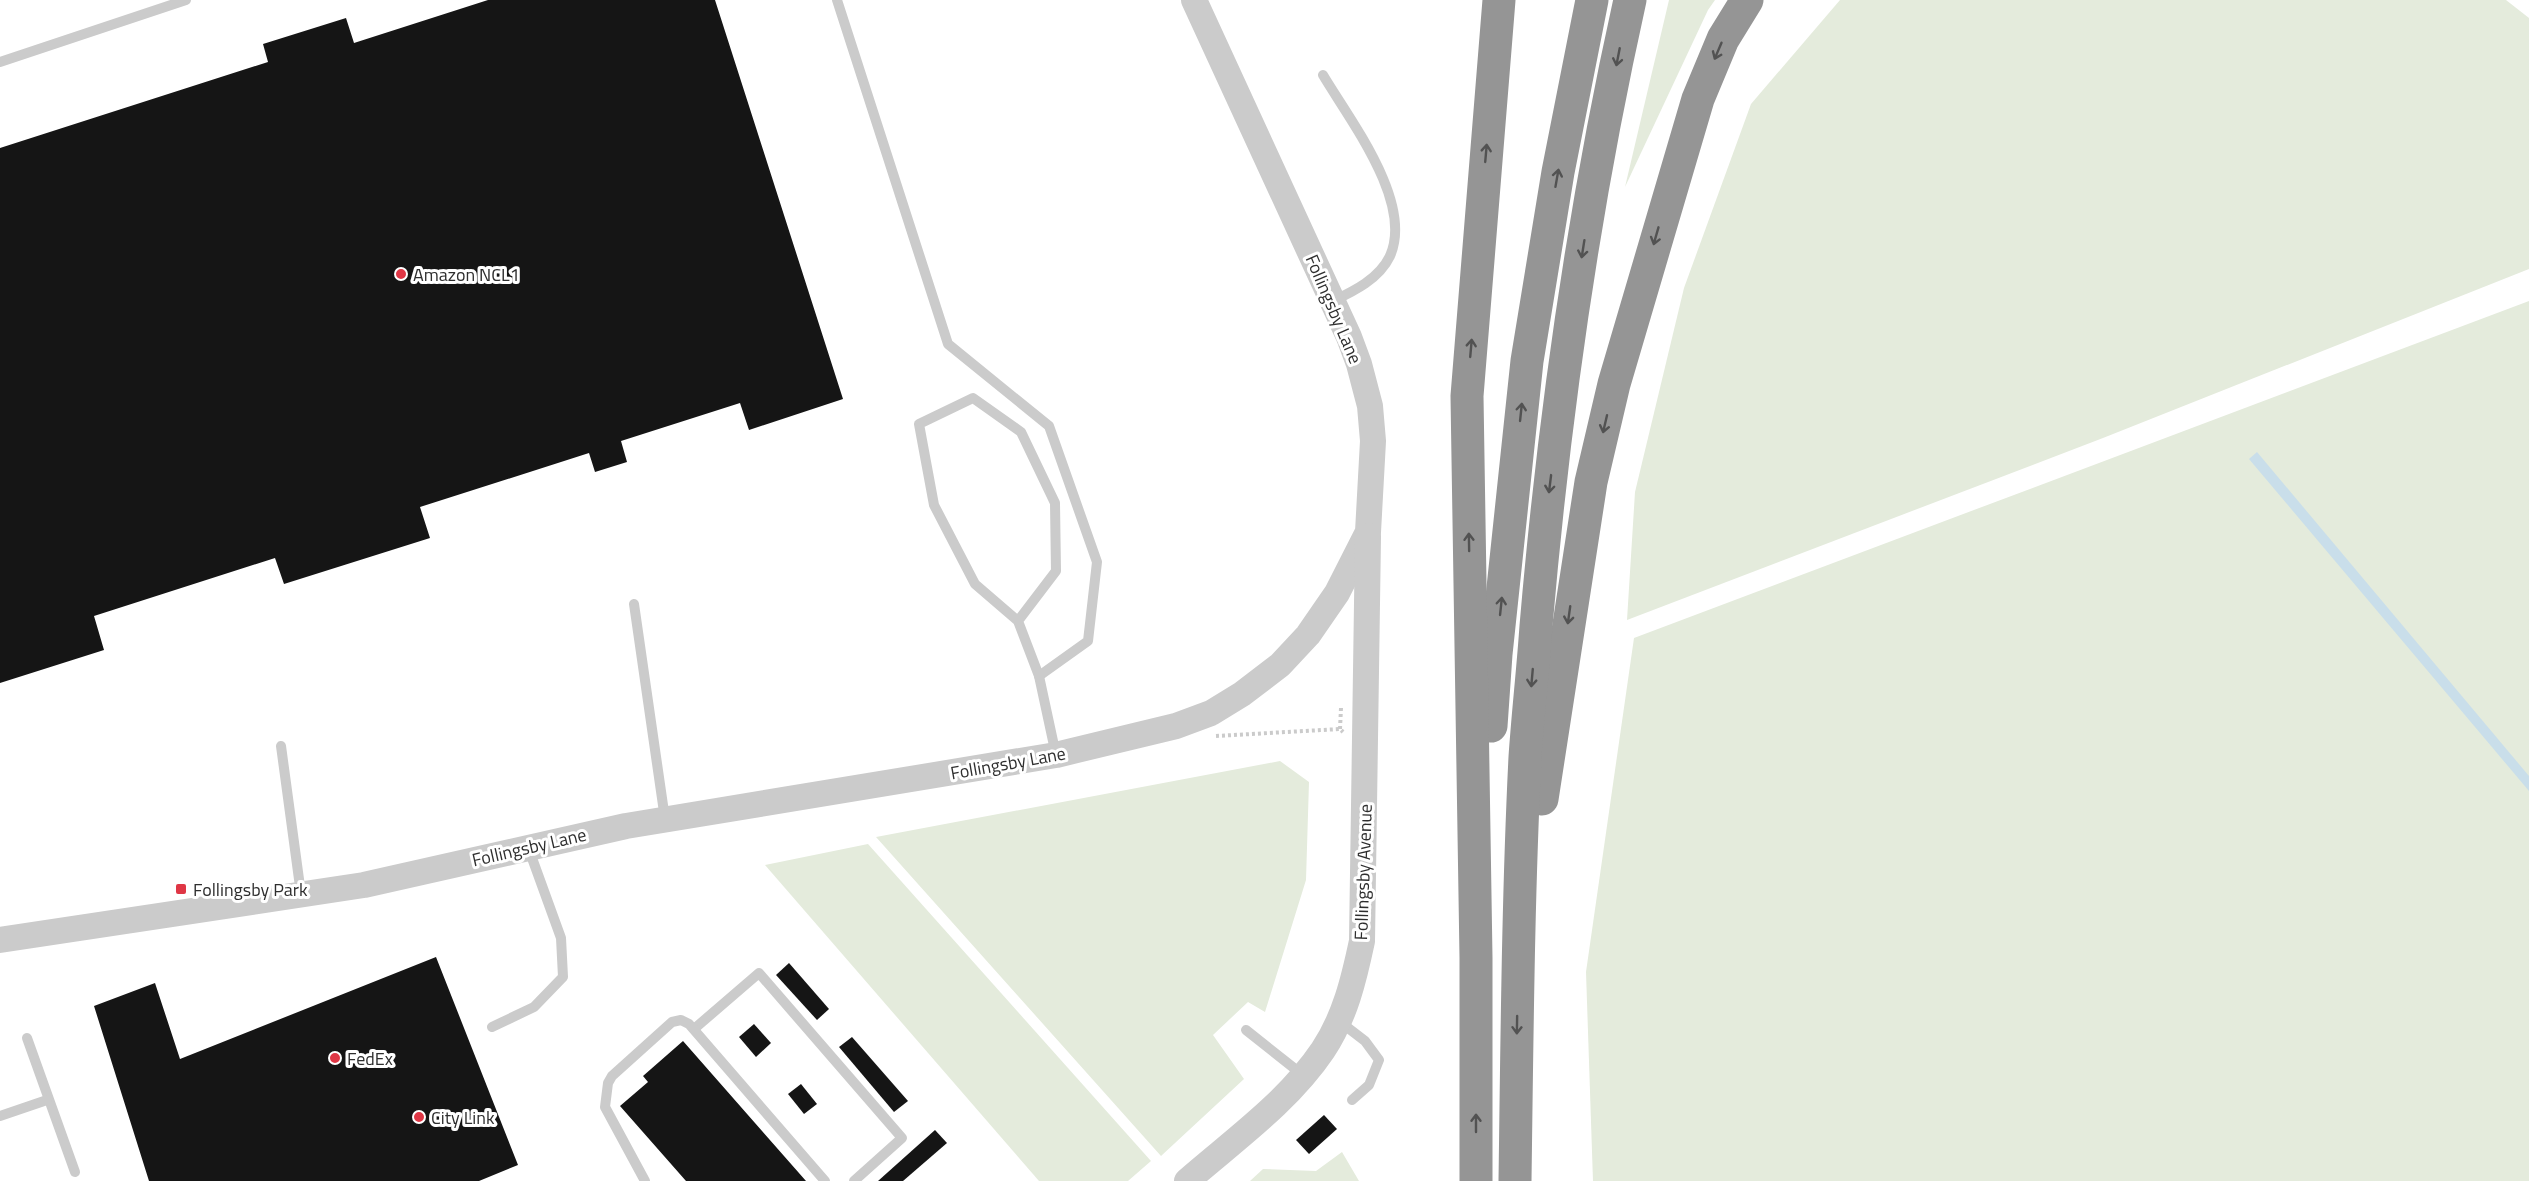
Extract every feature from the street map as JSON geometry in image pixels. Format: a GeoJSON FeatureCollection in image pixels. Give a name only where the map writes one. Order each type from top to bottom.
{"type":"FeatureCollection","features":[{"type":"Feature","properties":{"kind":"highway"},"geometry":{"type":"LineString","coordinates":[[1476,1181],[1476,958],[1467,396],[1499,0]]}},
{"type":"Feature","properties":{"kind":"highway"},"geometry":{"type":"LineString","coordinates":[[1476,958],[1496,654],[1527,361],[1558,172],[1592,0]]}},
{"type":"Feature","properties":{"kind":"highway"},"geometry":{"type":"LineString","coordinates":[[1515,1181],[1517,966],[1526,755],[1543,542],[1563,372],[1591,201],[1630,0]]}},
{"type":"Feature","properties":{"kind":"highway"},"geometry":{"type":"LineString","coordinates":[[1517,966],[1591,482],[1614,384],[1698,99],[1723,39],[1747,0]]}},
{"type":"Feature","properties":{"kind":"street","name":"Follingsby Lane"},"geometry":{"type":"LineString","coordinates":[[0,940],[364,885],[528,846],[664,819],[1056,755],[1176,726],[1211,713],[1242,694],[1280,665],[1308,635],[1337,592],[1368,532],[1373,441],[1370,406],[1359,364],[1333,301],[1194,0]]}},
{"type":"Feature","properties":{"kind":"street","name":"Follingsby Avenue"},"geometry":{"type":"LineString","coordinates":[[1187,1181],[1279,1102],[1304,1076],[1324,1048],[1339,1021],[1355,978],[1362,941],[1368,532]]}},
{"type":"Feature","properties":{"kind":"lane"},"geometry":{"type":"LineString","coordinates":[[0,62],[186,0]]}},
{"type":"Feature","properties":{"kind":"lane"},"geometry":{"type":"LineString","coordinates":[[837,0],[948,344],[1049,426],[1097,562],[1088,641],[1039,676]]}},
{"type":"Feature","properties":{"kind":"lane"},"geometry":{"type":"LineString","coordinates":[[1323,75],[1380,170],[1389,192],[1395,233],[1390,255],[1381,269],[1369,281],[1333,301]]}},
{"type":"Feature","properties":{"kind":"lane"},"geometry":{"type":"LineString","coordinates":[[1018,621],[1056,571],[1055,503],[1022,432],[973,398],[919,424],[934,505],[975,584],[1018,621],[1039,676],[1056,755]]}},
{"type":"Feature","properties":{"kind":"lane"},"geometry":{"type":"LineString","coordinates":[[634,604],[664,819]]}},
{"type":"Feature","properties":{"kind":"lane"},"geometry":{"type":"LineString","coordinates":[[281,746],[301,894]]}},
{"type":"Feature","properties":{"kind":"lane"},"geometry":{"type":"LineString","coordinates":[[492,1028],[534,1007],[563,977],[561,938],[528,846]]}},
{"type":"Feature","properties":{"kind":"lane"},"geometry":{"type":"LineString","coordinates":[[694,1029],[759,973],[902,1138],[854,1181]]}},
{"type":"Feature","properties":{"kind":"lane"},"geometry":{"type":"LineString","coordinates":[[639,1179],[605,1107],[608,1083],[612,1076],[672,1022],[681,1020],[694,1029],[825,1181]]}},
{"type":"Feature","properties":{"kind":"lane"},"geometry":{"type":"LineString","coordinates":[[1339,1021],[1365,1041],[1379,1060],[1369,1084],[1352,1100]]}},
{"type":"Feature","properties":{"kind":"lane"},"geometry":{"type":"LineString","coordinates":[[1246,1030],[1304,1076]]}},
{"type":"Feature","properties":{"kind":"lane"},"geometry":{"type":"LineString","coordinates":[[27,1038],[47,1100],[75,1172]]}},
{"type":"Feature","properties":{"kind":"lane"},"geometry":{"type":"LineString","coordinates":[[0,1116],[47,1100]]}},
{"type":"Feature","properties":{"kind":"path"},"geometry":{"type":"LineString","coordinates":[[1212,737],[1340,729]]}},
{"type":"Feature","properties":{"kind":"green space"},"geometry":{"type":"Polygon","coordinates":[[[1669,0],[1715,0],[1708,10],[1625,187],[1669,0]]]}},
{"type":"Feature","properties":{"kind":"green space"},"geometry":{"type":"Polygon","coordinates":[[[1840,0],[2506,0],[2529,18],[2529,269],[2103,438],[1627,620],[1635,492],[1684,288],[1751,104],[1840,0]]]}},
{"type":"Feature","properties":{"kind":"green space"},"geometry":{"type":"Polygon","coordinates":[[[2529,301],[2529,1181],[1593,1181],[1586,972],[1634,638],[2529,301]]]}},
{"type":"Feature","properties":{"kind":"green space"},"geometry":{"type":"Polygon","coordinates":[[[1280,761],[1309,782],[1306,880],[1265,1012],[1248,1002],[1213,1035],[1244,1079],[1161,1156],[876,837],[1280,761]]]}},
{"type":"Feature","properties":{"kind":"green space"},"geometry":{"type":"Polygon","coordinates":[[[868,844],[1151,1161],[1128,1181],[1039,1181],[765,865],[868,844]]]}},
{"type":"Feature","properties":{"kind":"green space"},"geometry":{"type":"Polygon","coordinates":[[[1342,1152],[1359,1181],[1250,1181],[1263,1169],[1316,1171],[1342,1152]]]}},
{"type":"Feature","properties":{"kind":"water"},"geometry":{"type":"Polygon","coordinates":[[[2257,452],[2529,776],[2529,791],[2249,459],[2257,452]]]}},
{"type":"Feature","properties":{"kind":"building","name":"Amazon NCL1"},"geometry":{"type":"Polygon","coordinates":[[[488,0],[715,0],[843,399],[749,430],[740,403],[621,441],[627,462],[595,472],[589,453],[420,507],[430,538],[284,584],[275,558],[94,616],[104,650],[0,683],[0,148],[268,62],[263,44],[346,18],[354,43],[488,0]]]}},
{"type":"Feature","properties":{"kind":"building"},"geometry":{"type":"Polygon","coordinates":[[[436,957],[518,1165],[479,1181],[149,1181],[94,1006],[155,983],[180,1059],[436,957]]]}},
{"type":"Feature","properties":{"kind":"building"},"geometry":{"type":"Polygon","coordinates":[[[789,963],[829,1009],[817,1020],[776,975],[789,963]]]}},
{"type":"Feature","properties":{"kind":"building"},"geometry":{"type":"Polygon","coordinates":[[[754,1024],[771,1043],[756,1057],[739,1037],[754,1024]]]}},
{"type":"Feature","properties":{"kind":"building"},"geometry":{"type":"Polygon","coordinates":[[[852,1037],[908,1101],[894,1112],[839,1047],[852,1037]]]}},
{"type":"Feature","properties":{"kind":"building"},"geometry":{"type":"Polygon","coordinates":[[[683,1041],[806,1181],[686,1181],[620,1106],[648,1082],[643,1076],[683,1041]]]}},
{"type":"Feature","properties":{"kind":"building"},"geometry":{"type":"Polygon","coordinates":[[[801,1084],[817,1104],[804,1114],[788,1094],[801,1084]]]}},
{"type":"Feature","properties":{"kind":"building"},"geometry":{"type":"Polygon","coordinates":[[[1324,1115],[1337,1129],[1309,1154],[1296,1140],[1324,1115]]]}},
{"type":"Feature","properties":{"kind":"building"},"geometry":{"type":"Polygon","coordinates":[[[935,1130],[947,1143],[903,1181],[878,1181],[935,1130]]]}},
{"type":"Feature","properties":{"kind":"place","name":"Amazon NCL1"},"geometry":{"type":"Point","coordinates":[401,274]}},
{"type":"Feature","properties":{"kind":"place","name":"Follingsby Park"},"geometry":{"type":"Point","coordinates":[181,889]}},
{"type":"Feature","properties":{"kind":"place","name":"FedEx"},"geometry":{"type":"Point","coordinates":[335,1058]}},
{"type":"Feature","properties":{"kind":"place","name":"City Link"},"geometry":{"type":"Point","coordinates":[419,1117]}}]}
